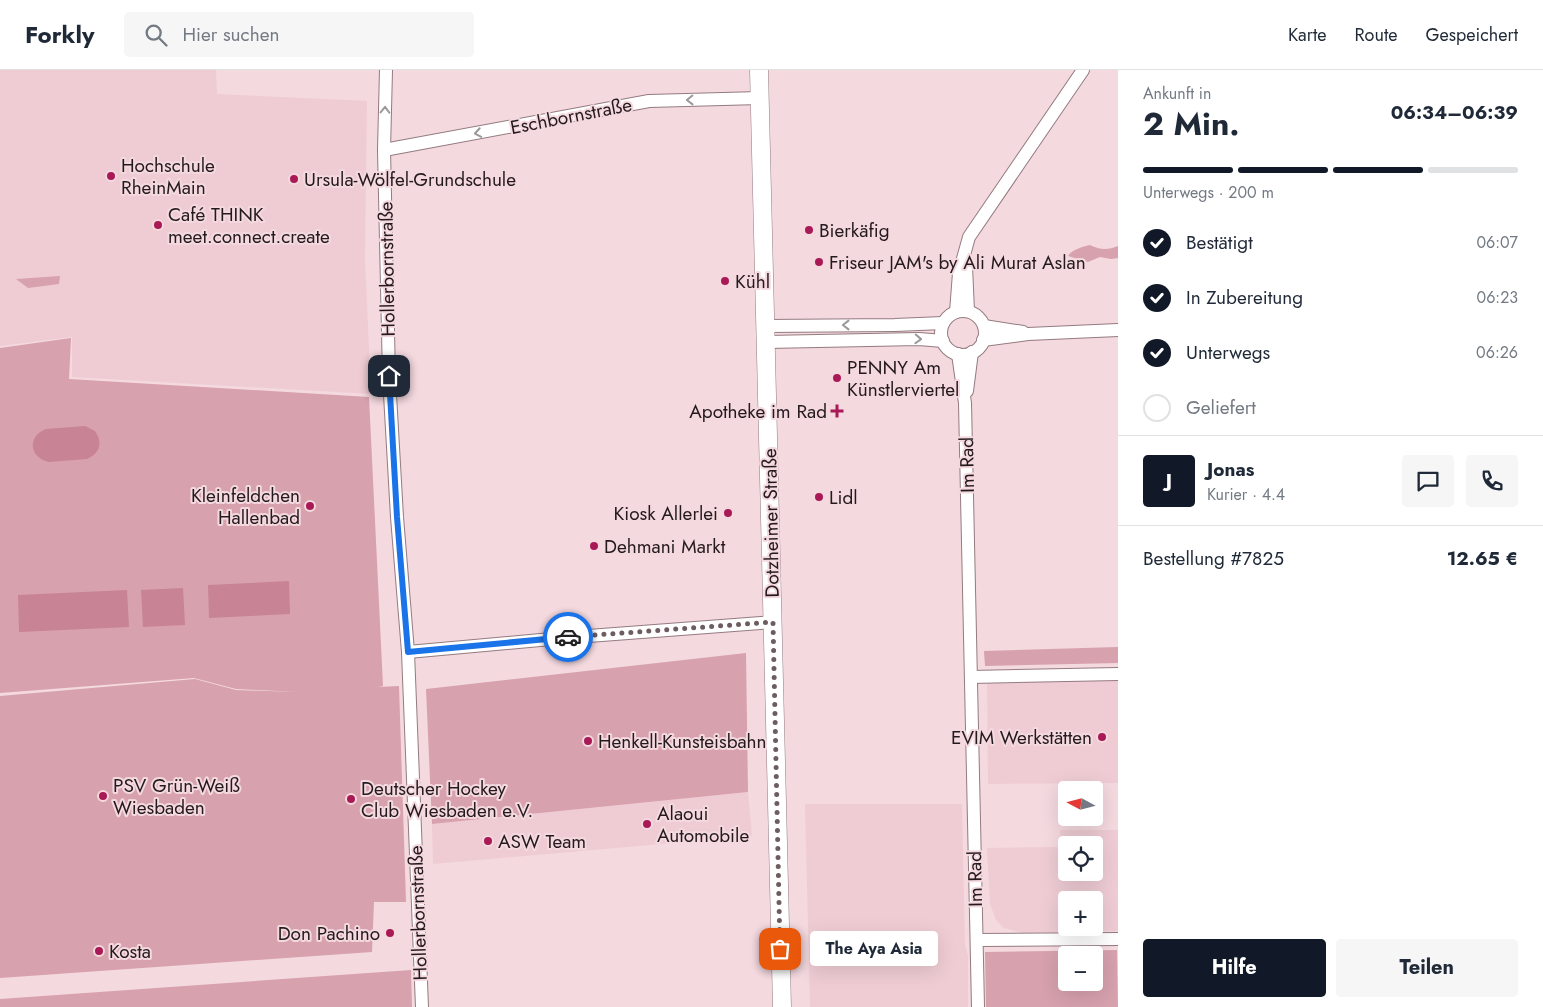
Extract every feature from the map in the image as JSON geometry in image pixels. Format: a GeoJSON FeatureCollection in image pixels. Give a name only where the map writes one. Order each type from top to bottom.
{"type":"FeatureCollection","features":[{"type":"Feature","properties":{"kind":"main road","name":"Dotzheimer Straße"},"geometry":{"type":"LineString","coordinates":[[760,70],[782,1007]]}},
{"type":"Feature","properties":{"kind":"street","name":"Hollerbornstraße"},"geometry":{"type":"LineString","coordinates":[[386,70],[384,150],[389,376],[397,517],[408,652],[422,1007]]}},
{"type":"Feature","properties":{"kind":"street"},"geometry":{"type":"LineString","coordinates":[[962,312],[967,273],[964,256],[974,229],[1082,70]]}},
{"type":"Feature","properties":{"kind":"street","name":"Eschbornstraße"},"geometry":{"type":"LineString","coordinates":[[384,150],[649,101],[760,98]]}},
{"type":"Feature","properties":{"kind":"street"},"geometry":{"type":"LineString","coordinates":[[962,312],[978,316],[984,326],[984,340],[972,352],[958,354],[951,351],[943,341],[941,332],[946,318],[962,312]]}},
{"type":"Feature","properties":{"kind":"street"},"geometry":{"type":"LineString","coordinates":[[767,334],[943,323]]}},
{"type":"Feature","properties":{"kind":"street"},"geometry":{"type":"LineString","coordinates":[[984,326],[1028,334]]}},
{"type":"Feature","properties":{"kind":"street"},"geometry":{"type":"LineString","coordinates":[[984,340],[1028,334],[1118,330]]}},
{"type":"Feature","properties":{"kind":"street"},"geometry":{"type":"LineString","coordinates":[[767,334],[943,341]]}},
{"type":"Feature","properties":{"kind":"street","name":"Im Rad"},"geometry":{"type":"LineString","coordinates":[[965,403],[972,352]]}},
{"type":"Feature","properties":{"kind":"street","name":"Im Rad"},"geometry":{"type":"LineString","coordinates":[[958,354],[965,403],[978,1007]]}},
{"type":"Feature","properties":{"kind":"street"},"geometry":{"type":"LineString","coordinates":[[408,652],[773,622]]}},
{"type":"Feature","properties":{"kind":"street"},"geometry":{"type":"LineString","coordinates":[[971,677],[1118,674]]}},
{"type":"Feature","properties":{"kind":"street"},"geometry":{"type":"LineString","coordinates":[[977,940],[1118,939]]}},
{"type":"Feature","properties":{"kind":"shaded area","name":"Hochschule RheinMain"},"geometry":{"type":"Polygon","coordinates":[[[0,70],[216,70],[217,94],[367,101],[365,258],[371,394],[72,377],[72,337],[0,346],[0,70]]]}},
{"type":"Feature","properties":{"kind":"shaded area"},"geometry":{"type":"Polygon","coordinates":[[[1090,245],[1104,249],[1118,246],[1118,258],[1100,257],[1088,262],[1068,256],[1075,250],[1090,245]]]}},
{"type":"Feature","properties":{"kind":"shaded area"},"geometry":{"type":"Polygon","coordinates":[[[60,276],[59,284],[28,288],[16,279],[60,276]]]}},
{"type":"Feature","properties":{"kind":"shaded area"},"geometry":{"type":"Polygon","coordinates":[[[71,338],[69,379],[369,397],[383,686],[378,687],[399,686],[406,902],[374,902],[372,952],[0,978],[0,696],[195,679],[236,690],[298,692],[236,689],[194,678],[0,693],[0,348],[71,338]]]}},
{"type":"Feature","properties":{"kind":"shaded area"},"geometry":{"type":"Polygon","coordinates":[[[85,426],[95,431],[99,440],[99,447],[91,457],[87,459],[49,462],[42,460],[34,452],[33,441],[40,432],[46,429],[85,426]]]}},
{"type":"Feature","properties":{"kind":"shaded area"},"geometry":{"type":"Polygon","coordinates":[[[289,581],[290,614],[209,618],[208,585],[289,581]]]}},
{"type":"Feature","properties":{"kind":"shaded area"},"geometry":{"type":"Polygon","coordinates":[[[183,588],[185,625],[143,627],[141,590],[183,588]]]}},
{"type":"Feature","properties":{"kind":"shaded area"},"geometry":{"type":"Polygon","coordinates":[[[127,590],[129,627],[19,632],[18,595],[127,590]]]}},
{"type":"Feature","properties":{"kind":"shaded area"},"geometry":{"type":"Polygon","coordinates":[[[1118,647],[1118,663],[985,666],[984,651],[1118,647]]]}},
{"type":"Feature","properties":{"kind":"shaded area","name":"Henkell-Kunsteisbahn"},"geometry":{"type":"Polygon","coordinates":[[[746,653],[748,792],[432,824],[426,689],[746,653]]]}},
{"type":"Feature","properties":{"kind":"shaded area"},"geometry":{"type":"Polygon","coordinates":[[[1118,679],[1118,783],[1058,781],[1058,783],[988,784],[987,682],[1118,679]]]}},
{"type":"Feature","properties":{"kind":"shaded area"},"geometry":{"type":"Polygon","coordinates":[[[748,792],[752,836],[433,864],[432,824],[748,792]]]}},
{"type":"Feature","properties":{"kind":"shaded area"},"geometry":{"type":"Polygon","coordinates":[[[805,804],[962,804],[965,946],[968,955],[968,1007],[810,1007],[805,804]]]}},
{"type":"Feature","properties":{"kind":"shaded area"},"geometry":{"type":"Polygon","coordinates":[[[1060,830],[1118,830],[1118,931],[1103,931],[1103,891],[1058,891],[1058,932],[1023,933],[1004,928],[996,920],[990,904],[987,848],[1058,847],[1058,881],[1103,881],[1103,836],[1060,836],[1060,830]]]}},
{"type":"Feature","properties":{"kind":"shaded area"},"geometry":{"type":"Polygon","coordinates":[[[1103,950],[1117,950],[1118,1007],[986,1007],[985,952],[1058,951],[1058,991],[1103,991],[1103,950]]]}},
{"type":"Feature","properties":{"kind":"shaded area"},"geometry":{"type":"Polygon","coordinates":[[[411,970],[412,1007],[0,1007],[0,999],[411,970]]]}},
{"type":"Feature","properties":{"kind":"way so far"},"geometry":{"type":"LineString","coordinates":[[568,637],[773,622],[780,949]]}},
{"type":"Feature","properties":{"kind":"place","name":"Hochschule RheinMain"},"geometry":{"type":"Point","coordinates":[111,176]}},
{"type":"Feature","properties":{"kind":"place","name":"Ursula-Wölfel-Grundschule"},"geometry":{"type":"Point","coordinates":[294,179]}},
{"type":"Feature","properties":{"kind":"place","name":"Café THINK meet.connect.create"},"geometry":{"type":"Point","coordinates":[158,225]}},
{"type":"Feature","properties":{"kind":"place","name":"Bierkäfig"},"geometry":{"type":"Point","coordinates":[809,230]}},
{"type":"Feature","properties":{"kind":"place","name":"Friseur JAM's by Ali Murat Aslan"},"geometry":{"type":"Point","coordinates":[819,262]}},
{"type":"Feature","properties":{"kind":"place","name":"Kühl"},"geometry":{"type":"Point","coordinates":[725,281]}},
{"type":"Feature","properties":{"kind":"place","name":"PENNY Am Künstlerviertel"},"geometry":{"type":"Point","coordinates":[837,378]}},
{"type":"Feature","properties":{"kind":"place","name":"Apotheke im Rad"},"geometry":{"type":"Point","coordinates":[837,411]}},
{"type":"Feature","properties":{"kind":"place","name":"Lidl"},"geometry":{"type":"Point","coordinates":[819,497]}},
{"type":"Feature","properties":{"kind":"place","name":"Kleinfeldchen Hallenbad"},"geometry":{"type":"Point","coordinates":[310,506]}},
{"type":"Feature","properties":{"kind":"place","name":"Kiosk Allerlei"},"geometry":{"type":"Point","coordinates":[728,513]}},
{"type":"Feature","properties":{"kind":"place","name":"Dehmani Markt"},"geometry":{"type":"Point","coordinates":[594,546]}},
{"type":"Feature","properties":{"kind":"place","name":"EVIM Werkstätten"},"geometry":{"type":"Point","coordinates":[1102,737]}},
{"type":"Feature","properties":{"kind":"place","name":"Henkell-Kunsteisbahn"},"geometry":{"type":"Point","coordinates":[588,741]}},
{"type":"Feature","properties":{"kind":"place","name":"PSV Grün-Weiß Wiesbaden"},"geometry":{"type":"Point","coordinates":[103,796]}},
{"type":"Feature","properties":{"kind":"place","name":"Deutscher Hockey Club Wiesbaden e.V."},"geometry":{"type":"Point","coordinates":[351,799]}},
{"type":"Feature","properties":{"kind":"place","name":"Alaoui Automobile"},"geometry":{"type":"Point","coordinates":[647,824]}},
{"type":"Feature","properties":{"kind":"place","name":"ASW Team"},"geometry":{"type":"Point","coordinates":[488,841]}},
{"type":"Feature","properties":{"kind":"place","name":"Don Pachino"},"geometry":{"type":"Point","coordinates":[390,933]}},
{"type":"Feature","properties":{"kind":"place","name":"The Aya Asia"},"geometry":{"type":"Point","coordinates":[780,949]}},
{"type":"Feature","properties":{"kind":"place","name":"Kosta"},"geometry":{"type":"Point","coordinates":[99,951]}},
{"type":"Feature","properties":{"kind":"route"},"geometry":{"type":"LineString","coordinates":[[389,376],[397,517],[408,652],[568,637]]}}]}
